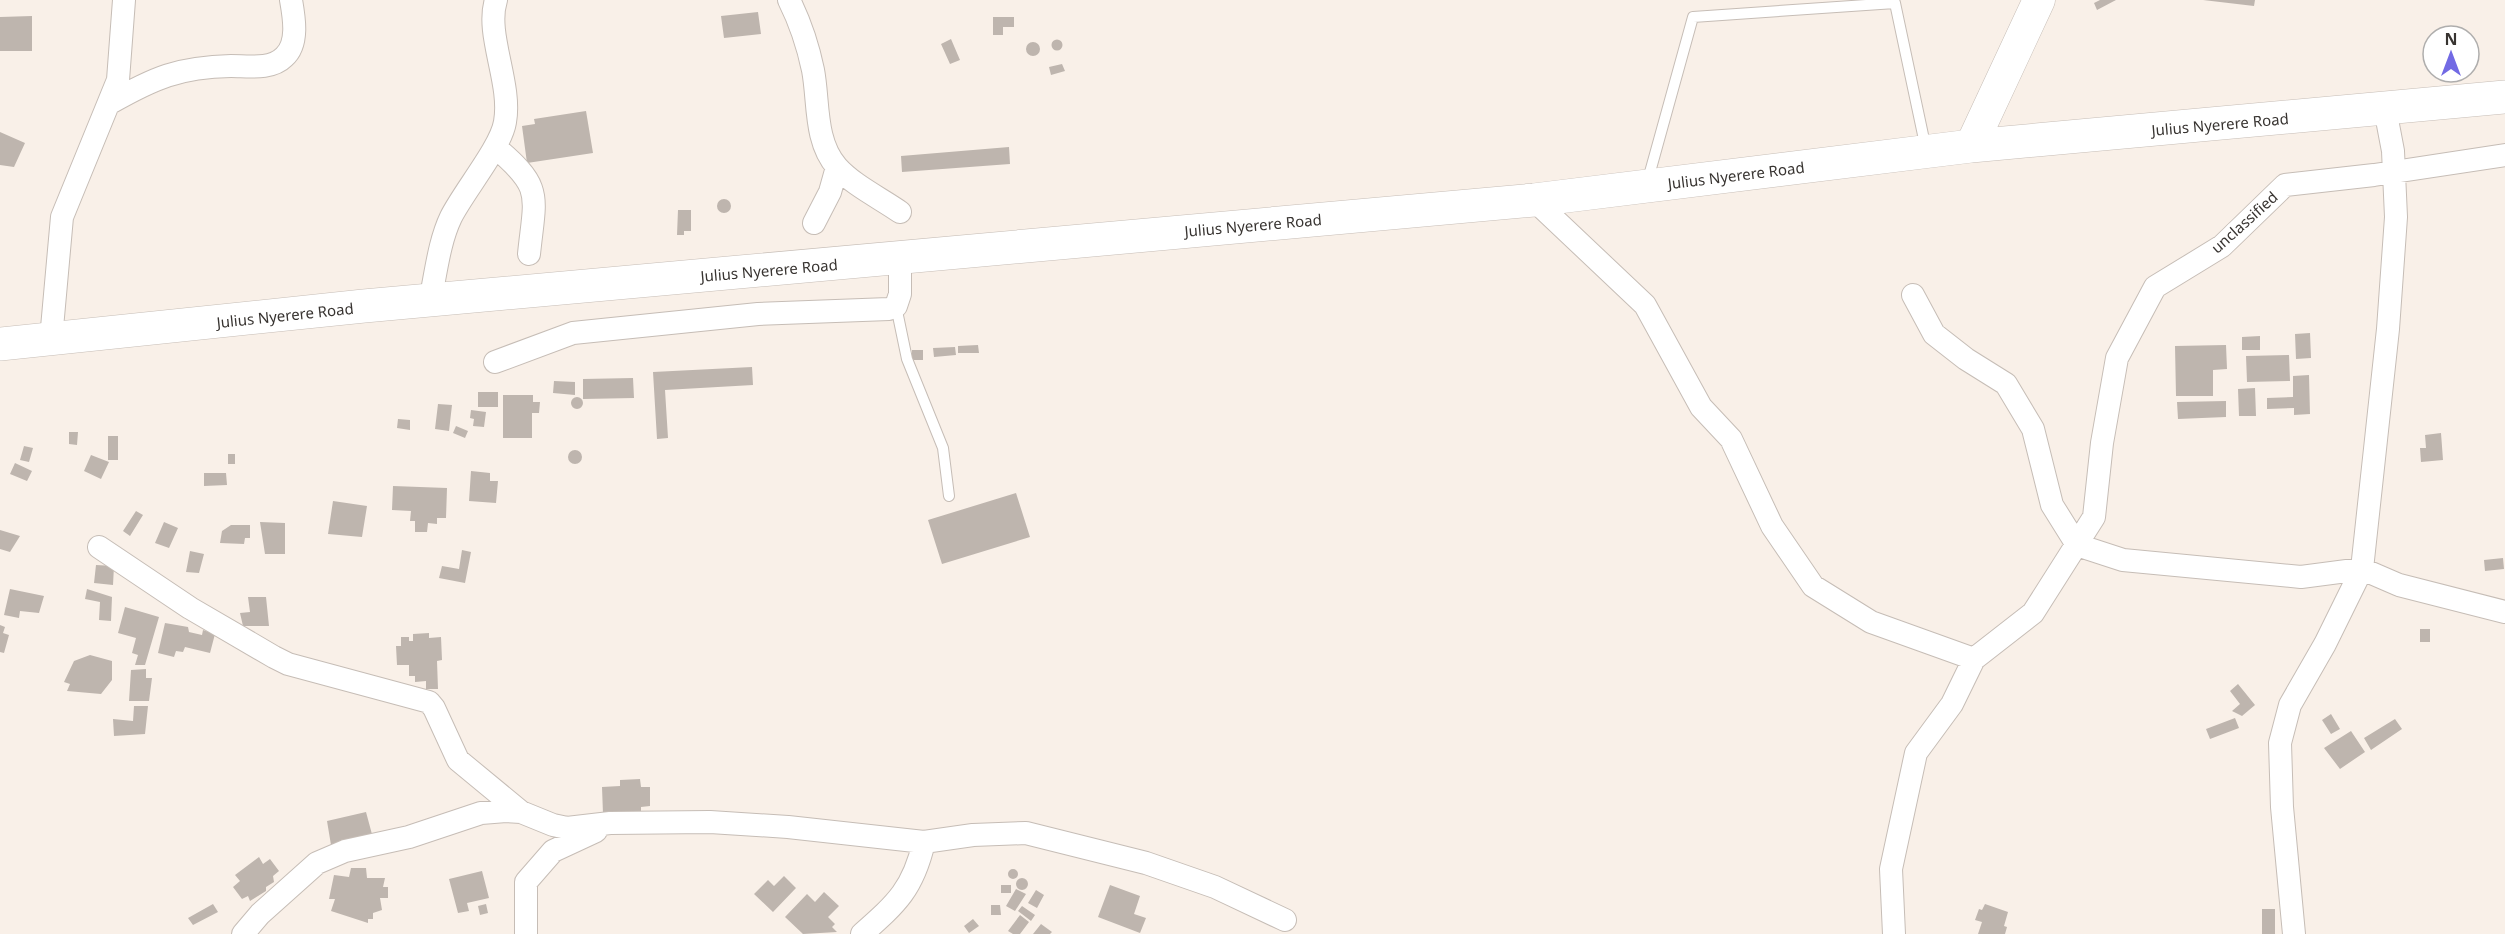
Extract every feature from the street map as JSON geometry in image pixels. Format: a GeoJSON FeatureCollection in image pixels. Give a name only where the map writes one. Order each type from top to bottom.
{"type":"FeatureCollection","features":[{"type":"Feature","properties":{"kind":"highway","name":"Julius Nyerere Road"},"geometry":{"type":"LineString","coordinates":[[0,344],[430,301],[1534,200],[1971,146],[2505,97]]}},
{"type":"Feature","properties":{"kind":"street"},"geometry":{"type":"LineString","coordinates":[[51,339],[62,217],[110,103],[117,80],[124,0]]}},
{"type":"Feature","properties":{"kind":"street"},"geometry":{"type":"LineString","coordinates":[[110,103],[173,72],[202,67],[261,66],[278,62],[286,56],[292,45],[294,30],[291,0]]}},
{"type":"Feature","properties":{"kind":"street"},"geometry":{"type":"LineString","coordinates":[[430,301],[451,218],[495,147],[505,123],[500,55],[494,29],[493,11],[496,0]]}},
{"type":"Feature","properties":{"kind":"street"},"geometry":{"type":"LineString","coordinates":[[789,0],[799,20],[813,70],[820,131],[837,167],[900,212]]}},
{"type":"Feature","properties":{"kind":"street"},"geometry":{"type":"LineString","coordinates":[[1971,146],[2039,0]]}},
{"type":"Feature","properties":{"kind":"street"},"geometry":{"type":"LineString","coordinates":[[2294,934],[2282,807],[2280,743],[2283,724],[2290,705],[2325,644],[2362,569],[2388,329],[2396,217],[2393,151],[2385,109]]}},
{"type":"Feature","properties":{"kind":"street"},"geometry":{"type":"LineString","coordinates":[[495,147],[529,182],[535,198],[529,254]]}},
{"type":"Feature","properties":{"kind":"street","name":"unclassified"},"geometry":{"type":"LineString","coordinates":[[1974,659],[2033,613],[2094,517],[2102,443],[2117,358],[2156,287],[2222,246],[2285,185],[2374,175],[2394,170],[2505,155]]}},
{"type":"Feature","properties":{"kind":"street"},"geometry":{"type":"LineString","coordinates":[[814,223],[830,192],[837,167]]}},
{"type":"Feature","properties":{"kind":"street"},"geometry":{"type":"LineString","coordinates":[[1534,200],[1645,305],[1701,407],[1731,439],[1772,526],[1813,586],[1871,622],[1974,659],[1952,704],[1916,753],[1891,869],[1894,934]]}},
{"type":"Feature","properties":{"kind":"street"},"geometry":{"type":"LineString","coordinates":[[495,362],[573,333],[758,314],[890,309],[896,306],[900,294],[900,258]]}},
{"type":"Feature","properties":{"kind":"street"},"geometry":{"type":"LineString","coordinates":[[1914,295],[1934,334],[1966,359],[2006,384],[2033,429],[2052,505],[2077,545],[2123,560],[2301,577],[2362,569],[2399,585],[2505,612]]}},
{"type":"Feature","properties":{"kind":"street"},"geometry":{"type":"LineString","coordinates":[[99,547],[190,608],[288,664],[429,702],[458,760],[521,812],[553,825],[567,828],[610,823],[710,822],[788,826],[924,842],[973,835],[1026,833],[1146,863],[1215,887],[1285,920]]}},
{"type":"Feature","properties":{"kind":"street"},"geometry":{"type":"LineString","coordinates":[[243,934],[260,914],[317,863],[345,851],[409,837],[482,813],[521,812]]}},
{"type":"Feature","properties":{"kind":"street"},"geometry":{"type":"LineString","coordinates":[[526,934],[526,882],[553,851],[610,823]]}},
{"type":"Feature","properties":{"kind":"street"},"geometry":{"type":"LineString","coordinates":[[862,934],[895,905],[908,887],[917,872],[924,842]]}},
{"type":"Feature","properties":{"kind":"lane"},"geometry":{"type":"LineString","coordinates":[[1646,186],[1692,17],[1895,3],[1927,152]]}},
{"type":"Feature","properties":{"kind":"lane"},"geometry":{"type":"LineString","coordinates":[[896,306],[907,359],[943,448],[949,496]]}},
{"type":"Feature","properties":{"kind":"building"},"geometry":{"type":"Polygon","coordinates":[[[2100,0],[2116,0],[2097,10],[2094,3],[2100,0]]]}},
{"type":"Feature","properties":{"kind":"building"},"geometry":{"type":"Polygon","coordinates":[[[2203,0],[2255,0],[2254,6],[2203,0]]]}},
{"type":"Feature","properties":{"kind":"building"},"geometry":{"type":"Polygon","coordinates":[[[758,12],[761,34],[724,38],[721,16],[758,12]]]}},
{"type":"Feature","properties":{"kind":"building"},"geometry":{"type":"Polygon","coordinates":[[[32,16],[32,51],[0,51],[0,17],[32,16]]]}},
{"type":"Feature","properties":{"kind":"building"},"geometry":{"type":"Polygon","coordinates":[[[993,17],[1014,17],[1014,27],[1003,27],[1003,35],[993,35],[993,17]]]}},
{"type":"Feature","properties":{"kind":"building"},"geometry":{"type":"Polygon","coordinates":[[[951,39],[960,60],[950,64],[941,44],[951,39]]]}},
{"type":"Feature","properties":{"kind":"building"},"geometry":{"type":"Polygon","coordinates":[[[1057,39],[1063,45],[1057,51],[1051,45],[1057,39]]]}},
{"type":"Feature","properties":{"kind":"building"},"geometry":{"type":"Polygon","coordinates":[[[1033,42],[1038,44],[1040,49],[1038,54],[1033,56],[1028,54],[1026,49],[1028,44],[1033,42]]]}},
{"type":"Feature","properties":{"kind":"building"},"geometry":{"type":"Polygon","coordinates":[[[1062,64],[1065,71],[1051,75],[1049,67],[1062,64]]]}},
{"type":"Feature","properties":{"kind":"building"},"geometry":{"type":"Polygon","coordinates":[[[586,111],[593,153],[527,163],[522,126],[535,124],[534,119],[586,111]]]}},
{"type":"Feature","properties":{"kind":"building"},"geometry":{"type":"Polygon","coordinates":[[[0,132],[25,143],[14,167],[0,165],[0,132]]]}},
{"type":"Feature","properties":{"kind":"building"},"geometry":{"type":"Polygon","coordinates":[[[1009,147],[1010,164],[902,172],[901,156],[1009,147]]]}},
{"type":"Feature","properties":{"kind":"building"},"geometry":{"type":"Polygon","coordinates":[[[724,199],[729,201],[731,206],[729,211],[724,213],[719,211],[717,206],[719,201],[724,199]]]}},
{"type":"Feature","properties":{"kind":"building"},"geometry":{"type":"Polygon","coordinates":[[[678,210],[691,210],[691,231],[684,231],[684,235],[677,235],[678,210]]]}},
{"type":"Feature","properties":{"kind":"building"},"geometry":{"type":"Polygon","coordinates":[[[2310,333],[2311,358],[2296,359],[2295,334],[2310,333]]]}},
{"type":"Feature","properties":{"kind":"building"},"geometry":{"type":"Polygon","coordinates":[[[2260,336],[2260,350],[2242,350],[2242,337],[2260,336]]]}},
{"type":"Feature","properties":{"kind":"building"},"geometry":{"type":"Polygon","coordinates":[[[978,345],[979,353],[958,353],[958,346],[978,345]]]}},
{"type":"Feature","properties":{"kind":"building"},"geometry":{"type":"Polygon","coordinates":[[[2226,345],[2227,369],[2213,370],[2213,396],[2176,396],[2175,346],[2226,345]]]}},
{"type":"Feature","properties":{"kind":"building"},"geometry":{"type":"Polygon","coordinates":[[[955,347],[956,355],[934,357],[933,348],[955,347]]]}},
{"type":"Feature","properties":{"kind":"building"},"geometry":{"type":"Polygon","coordinates":[[[912,350],[923,350],[923,360],[912,360],[912,350]]]}},
{"type":"Feature","properties":{"kind":"building"},"geometry":{"type":"Polygon","coordinates":[[[2289,355],[2290,381],[2247,382],[2246,356],[2289,355]]]}},
{"type":"Feature","properties":{"kind":"building"},"geometry":{"type":"Polygon","coordinates":[[[752,367],[753,385],[665,390],[668,438],[657,439],[653,372],[752,367]]]}},
{"type":"Feature","properties":{"kind":"building"},"geometry":{"type":"Polygon","coordinates":[[[2309,375],[2310,414],[2294,415],[2294,408],[2267,409],[2267,398],[2293,397],[2293,376],[2309,375]]]}},
{"type":"Feature","properties":{"kind":"building"},"geometry":{"type":"Polygon","coordinates":[[[633,378],[634,398],[583,399],[583,379],[633,378]]]}},
{"type":"Feature","properties":{"kind":"building"},"geometry":{"type":"Polygon","coordinates":[[[554,381],[575,382],[575,395],[553,393],[554,381]]]}},
{"type":"Feature","properties":{"kind":"building"},"geometry":{"type":"Polygon","coordinates":[[[2255,388],[2256,416],[2239,416],[2238,389],[2255,388]]]}},
{"type":"Feature","properties":{"kind":"building"},"geometry":{"type":"Polygon","coordinates":[[[478,392],[498,392],[498,407],[478,407],[478,392]]]}},
{"type":"Feature","properties":{"kind":"building"},"geometry":{"type":"Polygon","coordinates":[[[503,395],[533,395],[533,402],[540,402],[539,413],[532,413],[532,438],[503,438],[503,395]]]}},
{"type":"Feature","properties":{"kind":"building"},"geometry":{"type":"Polygon","coordinates":[[[579,397],[583,403],[579,409],[575,409],[571,401],[579,397]]]}},
{"type":"Feature","properties":{"kind":"building"},"geometry":{"type":"Polygon","coordinates":[[[2226,401],[2226,417],[2178,419],[2177,402],[2226,401]]]}},
{"type":"Feature","properties":{"kind":"building"},"geometry":{"type":"Polygon","coordinates":[[[438,404],[452,405],[449,431],[435,429],[438,404]]]}},
{"type":"Feature","properties":{"kind":"building"},"geometry":{"type":"Polygon","coordinates":[[[471,410],[486,412],[484,427],[473,426],[474,419],[470,418],[471,410]]]}},
{"type":"Feature","properties":{"kind":"building"},"geometry":{"type":"Polygon","coordinates":[[[398,419],[410,420],[410,430],[397,428],[398,419]]]}},
{"type":"Feature","properties":{"kind":"building"},"geometry":{"type":"Polygon","coordinates":[[[456,426],[468,431],[465,438],[453,433],[456,426]]]}},
{"type":"Feature","properties":{"kind":"building"},"geometry":{"type":"Polygon","coordinates":[[[69,432],[78,432],[77,445],[69,444],[69,432]]]}},
{"type":"Feature","properties":{"kind":"building"},"geometry":{"type":"Polygon","coordinates":[[[2441,433],[2443,460],[2421,462],[2420,448],[2426,448],[2425,435],[2441,433]]]}},
{"type":"Feature","properties":{"kind":"building"},"geometry":{"type":"Polygon","coordinates":[[[108,436],[118,436],[118,460],[108,460],[108,436]]]}},
{"type":"Feature","properties":{"kind":"building"},"geometry":{"type":"Polygon","coordinates":[[[24,446],[33,448],[29,462],[20,460],[24,446]]]}},
{"type":"Feature","properties":{"kind":"building"},"geometry":{"type":"Polygon","coordinates":[[[572,450],[578,450],[582,457],[578,464],[572,464],[568,460],[568,454],[572,450]]]}},
{"type":"Feature","properties":{"kind":"building"},"geometry":{"type":"Polygon","coordinates":[[[228,454],[235,454],[235,464],[228,464],[228,454]]]}},
{"type":"Feature","properties":{"kind":"building"},"geometry":{"type":"Polygon","coordinates":[[[91,455],[109,462],[101,479],[84,471],[91,455]]]}},
{"type":"Feature","properties":{"kind":"building"},"geometry":{"type":"Polygon","coordinates":[[[15,463],[32,471],[27,481],[10,474],[15,463]]]}},
{"type":"Feature","properties":{"kind":"building"},"geometry":{"type":"Polygon","coordinates":[[[471,471],[490,473],[490,481],[498,481],[496,503],[469,501],[471,471]]]}},
{"type":"Feature","properties":{"kind":"building"},"geometry":{"type":"Polygon","coordinates":[[[204,473],[226,473],[227,485],[204,486],[204,473]]]}},
{"type":"Feature","properties":{"kind":"building"},"geometry":{"type":"Polygon","coordinates":[[[393,486],[447,488],[446,518],[437,518],[437,524],[428,523],[427,532],[415,532],[415,521],[410,521],[411,511],[392,510],[393,486]]]}},
{"type":"Feature","properties":{"kind":"building"},"geometry":{"type":"Polygon","coordinates":[[[1016,493],[1030,537],[942,564],[928,520],[1016,493]]]}},
{"type":"Feature","properties":{"kind":"building"},"geometry":{"type":"Polygon","coordinates":[[[333,501],[367,506],[362,537],[328,534],[333,501]]]}},
{"type":"Feature","properties":{"kind":"building"},"geometry":{"type":"Polygon","coordinates":[[[136,511],[143,515],[130,536],[123,531],[136,511]]]}},
{"type":"Feature","properties":{"kind":"building"},"geometry":{"type":"Polygon","coordinates":[[[164,522],[178,528],[169,548],[155,543],[164,522]]]}},
{"type":"Feature","properties":{"kind":"building"},"geometry":{"type":"Polygon","coordinates":[[[260,522],[285,523],[285,554],[265,554],[260,522]]]}},
{"type":"Feature","properties":{"kind":"building"},"geometry":{"type":"Polygon","coordinates":[[[231,525],[250,525],[250,538],[245,538],[244,544],[220,543],[222,531],[231,525]]]}},
{"type":"Feature","properties":{"kind":"building"},"geometry":{"type":"Polygon","coordinates":[[[0,530],[20,536],[10,552],[0,549],[0,530]]]}},
{"type":"Feature","properties":{"kind":"building"},"geometry":{"type":"Polygon","coordinates":[[[462,550],[471,552],[465,583],[439,578],[442,566],[459,569],[462,550]]]}},
{"type":"Feature","properties":{"kind":"building"},"geometry":{"type":"Polygon","coordinates":[[[190,551],[204,554],[199,573],[186,572],[190,551]]]}},
{"type":"Feature","properties":{"kind":"building"},"geometry":{"type":"Polygon","coordinates":[[[2503,558],[2504,569],[2485,571],[2484,560],[2503,558]]]}},
{"type":"Feature","properties":{"kind":"building"},"geometry":{"type":"Polygon","coordinates":[[[96,565],[114,566],[113,585],[94,583],[96,565]]]}},
{"type":"Feature","properties":{"kind":"building"},"geometry":{"type":"Polygon","coordinates":[[[10,589],[44,596],[39,613],[20,611],[19,618],[4,615],[10,589]]]}},
{"type":"Feature","properties":{"kind":"building"},"geometry":{"type":"Polygon","coordinates":[[[87,589],[112,597],[111,621],[99,620],[100,602],[85,599],[87,589]]]}},
{"type":"Feature","properties":{"kind":"building"},"geometry":{"type":"Polygon","coordinates":[[[248,597],[266,597],[269,626],[243,626],[240,613],[250,612],[248,597]]]}},
{"type":"Feature","properties":{"kind":"building"},"geometry":{"type":"Polygon","coordinates":[[[125,607],[159,617],[145,665],[135,665],[138,655],[132,653],[136,638],[118,633],[125,607]]]}},
{"type":"Feature","properties":{"kind":"building"},"geometry":{"type":"Polygon","coordinates":[[[165,623],[188,627],[189,632],[202,635],[203,630],[215,634],[210,653],[185,647],[183,652],[176,651],[174,657],[158,653],[165,623]]]}},
{"type":"Feature","properties":{"kind":"building"},"geometry":{"type":"Polygon","coordinates":[[[0,625],[5,627],[3,633],[9,635],[4,653],[0,652],[0,625]]]}},
{"type":"Feature","properties":{"kind":"building"},"geometry":{"type":"Polygon","coordinates":[[[2420,629],[2430,629],[2430,642],[2420,642],[2420,629]]]}},
{"type":"Feature","properties":{"kind":"building"},"geometry":{"type":"Polygon","coordinates":[[[429,633],[429,638],[441,637],[442,660],[437,661],[438,689],[426,689],[426,681],[415,682],[415,676],[409,676],[409,665],[397,665],[396,646],[401,646],[401,637],[409,637],[409,641],[413,641],[413,634],[429,633]]]}},
{"type":"Feature","properties":{"kind":"building"},"geometry":{"type":"Polygon","coordinates":[[[90,655],[112,661],[112,680],[101,694],[67,691],[70,684],[64,682],[74,661],[90,655]]]}},
{"type":"Feature","properties":{"kind":"building"},"geometry":{"type":"Polygon","coordinates":[[[146,669],[146,678],[152,678],[149,701],[129,701],[131,670],[146,669]]]}},
{"type":"Feature","properties":{"kind":"building"},"geometry":{"type":"Polygon","coordinates":[[[2238,684],[2255,705],[2242,716],[2232,711],[2240,704],[2230,691],[2238,684]]]}},
{"type":"Feature","properties":{"kind":"building"},"geometry":{"type":"Polygon","coordinates":[[[134,706],[148,706],[145,734],[114,736],[113,719],[133,721],[134,706]]]}},
{"type":"Feature","properties":{"kind":"building"},"geometry":{"type":"Polygon","coordinates":[[[2331,714],[2340,729],[2331,734],[2322,720],[2331,714]]]}},
{"type":"Feature","properties":{"kind":"building"},"geometry":{"type":"Polygon","coordinates":[[[2235,718],[2239,728],[2210,739],[2206,729],[2235,718]]]}},
{"type":"Feature","properties":{"kind":"building"},"geometry":{"type":"Polygon","coordinates":[[[2395,719],[2402,729],[2371,750],[2364,738],[2395,719]]]}},
{"type":"Feature","properties":{"kind":"building"},"geometry":{"type":"Polygon","coordinates":[[[2351,731],[2365,752],[2340,769],[2324,748],[2351,731]]]}},
{"type":"Feature","properties":{"kind":"building"},"geometry":{"type":"Polygon","coordinates":[[[640,779],[641,787],[650,787],[650,806],[641,807],[641,811],[634,812],[635,816],[603,814],[602,787],[620,786],[620,780],[640,779]]]}},
{"type":"Feature","properties":{"kind":"building"},"geometry":{"type":"Polygon","coordinates":[[[366,812],[373,838],[331,845],[327,821],[366,812]]]}},
{"type":"Feature","properties":{"kind":"building"},"geometry":{"type":"Polygon","coordinates":[[[259,857],[263,864],[270,859],[279,871],[273,876],[274,882],[266,887],[266,891],[250,901],[248,896],[242,899],[233,887],[240,881],[235,875],[259,857]]]}},
{"type":"Feature","properties":{"kind":"building"},"geometry":{"type":"Polygon","coordinates":[[[351,868],[366,868],[367,878],[385,878],[383,887],[388,887],[388,898],[380,898],[382,910],[373,913],[373,919],[368,919],[368,923],[331,911],[335,899],[329,899],[334,875],[349,877],[351,868]]]}},
{"type":"Feature","properties":{"kind":"building"},"geometry":{"type":"Polygon","coordinates":[[[1013,869],[1017,870],[1017,878],[1013,879],[1009,878],[1008,874],[1009,870],[1013,869]]]}},
{"type":"Feature","properties":{"kind":"building"},"geometry":{"type":"Polygon","coordinates":[[[482,871],[489,898],[467,903],[469,911],[458,913],[449,879],[482,871]]]}},
{"type":"Feature","properties":{"kind":"building"},"geometry":{"type":"Polygon","coordinates":[[[784,876],[796,888],[773,912],[754,894],[768,880],[774,886],[784,876]]]}},
{"type":"Feature","properties":{"kind":"building"},"geometry":{"type":"Polygon","coordinates":[[[1024,878],[1028,884],[1024,890],[1020,890],[1016,882],[1024,878]]]}},
{"type":"Feature","properties":{"kind":"building"},"geometry":{"type":"Polygon","coordinates":[[[1001,885],[1011,885],[1011,893],[1001,893],[1001,885]]]}},
{"type":"Feature","properties":{"kind":"building"},"geometry":{"type":"Polygon","coordinates":[[[1110,885],[1140,896],[1134,914],[1146,918],[1140,933],[1098,917],[1110,885]]]}},
{"type":"Feature","properties":{"kind":"building"},"geometry":{"type":"Polygon","coordinates":[[[1016,889],[1026,894],[1015,911],[1006,906],[1016,889]]]}},
{"type":"Feature","properties":{"kind":"building"},"geometry":{"type":"Polygon","coordinates":[[[1036,890],[1044,895],[1037,908],[1028,903],[1036,890]]]}},
{"type":"Feature","properties":{"kind":"building"},"geometry":{"type":"Polygon","coordinates":[[[824,892],[839,906],[828,917],[835,924],[832,927],[837,932],[803,934],[785,917],[807,894],[815,902],[824,892]]]}},
{"type":"Feature","properties":{"kind":"building"},"geometry":{"type":"Polygon","coordinates":[[[213,904],[218,912],[193,925],[188,918],[213,904]]]}},
{"type":"Feature","properties":{"kind":"building"},"geometry":{"type":"Polygon","coordinates":[[[486,904],[488,913],[480,915],[478,906],[486,904]]]}},
{"type":"Feature","properties":{"kind":"building"},"geometry":{"type":"Polygon","coordinates":[[[1985,904],[2008,912],[2004,926],[2007,927],[2005,934],[1978,934],[1982,922],[1975,920],[1979,909],[1982,910],[1985,904]]]}},
{"type":"Feature","properties":{"kind":"building"},"geometry":{"type":"Polygon","coordinates":[[[991,905],[1000,905],[1001,915],[991,915],[991,905]]]}},
{"type":"Feature","properties":{"kind":"building"},"geometry":{"type":"Polygon","coordinates":[[[1022,906],[1035,915],[1031,921],[1018,911],[1022,906]]]}},
{"type":"Feature","properties":{"kind":"building"},"geometry":{"type":"Polygon","coordinates":[[[2262,909],[2275,909],[2275,934],[2262,934],[2262,909]]]}},
{"type":"Feature","properties":{"kind":"building"},"geometry":{"type":"Polygon","coordinates":[[[1020,915],[1029,922],[1020,934],[1013,934],[1008,931],[1020,915]]]}},
{"type":"Feature","properties":{"kind":"building"},"geometry":{"type":"Polygon","coordinates":[[[973,919],[979,926],[969,933],[964,926],[973,919]]]}},
{"type":"Feature","properties":{"kind":"building"},"geometry":{"type":"Polygon","coordinates":[[[1041,924],[1052,932],[1033,934],[1041,924]]]}}]}
